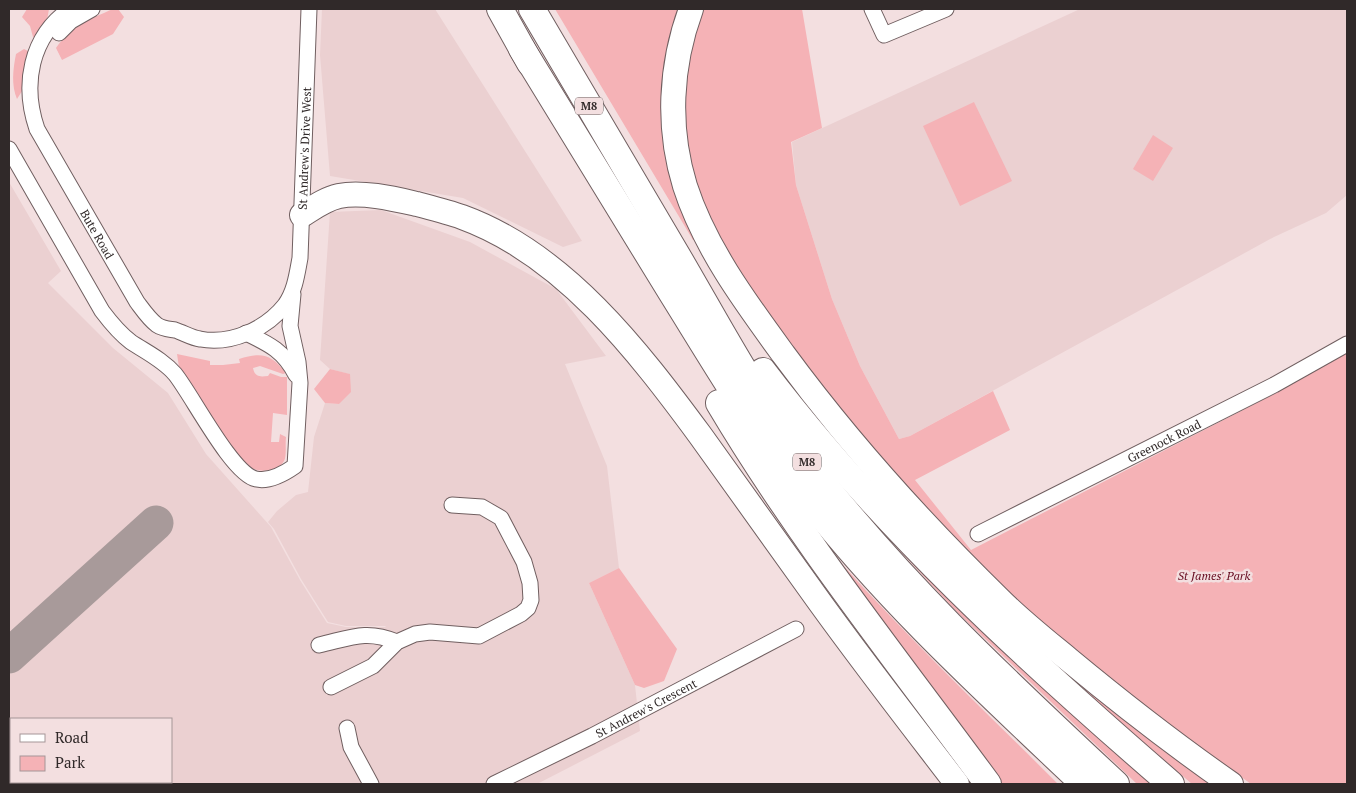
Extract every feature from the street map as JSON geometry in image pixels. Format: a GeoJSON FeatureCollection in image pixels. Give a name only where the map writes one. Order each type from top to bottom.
{"type":"FeatureCollection","features":[{"type":"Feature","properties":{"kind":"highway","name":"M8"},"geometry":{"type":"LineString","coordinates":[[500,9],[708,384],[738,434],[824,562],[988,784]]}},
{"type":"Feature","properties":{"kind":"highway","name":"M8"},"geometry":{"type":"LineString","coordinates":[[532,9],[742,368],[796,448],[869,540],[934,609],[987,663],[1116,784]]}},
{"type":"Feature","properties":{"kind":"highway"},"geometry":{"type":"LineString","coordinates":[[690,9],[680,44],[672,96],[679,165],[694,210],[708,239],[754,314],[827,411],[885,479],[932,531],[1001,601],[1113,697],[1193,758],[1231,784]]}},
{"type":"Feature","properties":{"kind":"highway","name":"M8"},"geometry":{"type":"LineString","coordinates":[[522,49],[754,426],[783,466],[834,531],[892,598],[1084,784]]}},
{"type":"Feature","properties":{"kind":"highway","name":"M8"},"geometry":{"type":"LineString","coordinates":[[632,178],[754,359],[835,461],[898,529],[994,625],[1067,694],[1171,784]]}},
{"type":"Feature","properties":{"kind":"highway"},"geometry":{"type":"LineString","coordinates":[[302,215],[321,203],[339,196],[367,196],[402,201],[462,217],[480,225],[511,241],[539,259],[566,280],[620,334],[674,400],[832,620],[957,784]]}},
{"type":"Feature","properties":{"kind":"highway","name":"M8"},"geometry":{"type":"LineString","coordinates":[[1005,709],[1076,784]]}},
{"type":"Feature","properties":{"kind":"street"},"geometry":{"type":"LineString","coordinates":[[39,121],[29,91],[31,69],[37,49],[43,39],[54,24],[70,9]]}},
{"type":"Feature","properties":{"kind":"street"},"geometry":{"type":"LineString","coordinates":[[39,121],[40,74],[46,54],[63,28],[92,9]]}},
{"type":"Feature","properties":{"kind":"street","name":"St Andrew's Drive West"},"geometry":{"type":"LineString","coordinates":[[9,149],[102,311],[120,333],[159,360],[174,373],[237,467],[255,479],[271,478],[286,472],[295,466],[300,383],[298,362],[290,326],[294,288],[300,258],[310,9]]}},
{"type":"Feature","properties":{"kind":"street"},"geometry":{"type":"LineString","coordinates":[[872,9],[884,35],[946,9]]}},
{"type":"Feature","properties":{"kind":"street","name":"Bute Road"},"geometry":{"type":"LineString","coordinates":[[39,121],[51,135],[145,296],[175,330],[200,339],[214,341],[246,333]]}},
{"type":"Feature","properties":{"kind":"street","name":"St Andrew's Drive West"},"geometry":{"type":"LineString","coordinates":[[246,333],[263,325],[275,315],[284,305],[294,288]]}},
{"type":"Feature","properties":{"kind":"street"},"geometry":{"type":"LineString","coordinates":[[246,333],[279,351],[290,362],[300,383]]}},
{"type":"Feature","properties":{"kind":"street","name":"Greenock Road"},"geometry":{"type":"LineString","coordinates":[[978,534],[1274,385],[1347,344]]}},
{"type":"Feature","properties":{"kind":"street"},"geometry":{"type":"LineString","coordinates":[[331,687],[373,666],[397,642],[415,634],[430,632],[479,636],[521,614],[528,608],[531,600],[530,583],[524,562],[501,518],[482,507],[452,505]]}},
{"type":"Feature","properties":{"kind":"street","name":"St Andrew's Crescent"},"geometry":{"type":"LineString","coordinates":[[494,784],[592,736],[796,628]]}},
{"type":"Feature","properties":{"kind":"street"},"geometry":{"type":"LineString","coordinates":[[319,645],[367,634],[382,636],[397,642]]}},
{"type":"Feature","properties":{"kind":"street"},"geometry":{"type":"LineString","coordinates":[[347,728],[351,746],[371,784]]}},
{"type":"Feature","properties":{"kind":"shaded area"},"geometry":{"type":"Polygon","coordinates":[[[322,9],[435,9],[582,241],[563,247],[463,198],[330,176],[320,55],[322,9]]]}},
{"type":"Feature","properties":{"kind":"shaded area"},"geometry":{"type":"Polygon","coordinates":[[[1080,9],[1347,9],[1347,195],[1326,213],[1274,237],[910,436],[899,439],[860,366],[832,299],[796,185],[792,142],[1080,9]]]}},
{"type":"Feature","properties":{"kind":"shaded area"},"geometry":{"type":"Polygon","coordinates":[[[9,182],[61,271],[48,283],[113,348],[168,393],[206,454],[271,527],[300,580],[327,623],[346,627],[386,627],[346,626],[328,622],[301,579],[274,529],[268,522],[277,511],[296,495],[308,492],[314,437],[325,403],[339,404],[349,374],[330,369],[320,360],[330,212],[381,210],[470,242],[556,289],[606,356],[565,364],[607,466],[619,568],[589,583],[635,685],[640,731],[537,784],[9,784],[9,182]]]}},
{"type":"Feature","properties":{"kind":"green space"},"geometry":{"type":"Polygon","coordinates":[[[27,9],[49,9],[46,26],[38,40],[33,37],[30,26],[22,17],[27,9]]]}},
{"type":"Feature","properties":{"kind":"green space"},"geometry":{"type":"Polygon","coordinates":[[[113,9],[118,9],[124,17],[113,34],[62,60],[56,48],[68,34],[89,20],[113,9]]]}},
{"type":"Feature","properties":{"kind":"green space"},"geometry":{"type":"Polygon","coordinates":[[[555,9],[683,9],[668,54],[697,237],[693,240],[555,9]]]}},
{"type":"Feature","properties":{"kind":"green space","name":"St James' Park"},"geometry":{"type":"Polygon","coordinates":[[[697,9],[802,9],[822,128],[791,142],[796,185],[832,299],[860,366],[899,439],[910,436],[993,391],[1010,430],[915,480],[971,550],[1276,393],[1347,351],[1347,784],[1251,784],[1084,663],[988,579],[871,455],[730,263],[700,204],[686,137],[683,88],[697,9]]]}},
{"type":"Feature","properties":{"kind":"green space"},"geometry":{"type":"Polygon","coordinates":[[[24,49],[30,52],[24,88],[17,99],[13,83],[14,65],[16,54],[24,49]]]}},
{"type":"Feature","properties":{"kind":"green space"},"geometry":{"type":"Polygon","coordinates":[[[974,102],[1012,181],[960,206],[923,126],[974,102]]]}},
{"type":"Feature","properties":{"kind":"green space"},"geometry":{"type":"Polygon","coordinates":[[[1153,135],[1173,148],[1153,181],[1133,169],[1153,135]]]}},
{"type":"Feature","properties":{"kind":"green space"},"geometry":{"type":"Polygon","coordinates":[[[177,354],[210,361],[210,365],[240,363],[239,359],[260,355],[271,358],[281,367],[286,373],[283,374],[260,366],[253,368],[256,375],[268,376],[270,373],[287,377],[287,415],[273,413],[271,442],[279,442],[280,434],[286,437],[285,456],[282,464],[274,469],[255,470],[238,458],[179,367],[177,354]]]}},
{"type":"Feature","properties":{"kind":"green space"},"geometry":{"type":"Polygon","coordinates":[[[330,369],[350,374],[351,392],[339,404],[325,403],[314,389],[330,369]]]}},
{"type":"Feature","properties":{"kind":"green space"},"geometry":{"type":"Polygon","coordinates":[[[860,505],[1154,784],[1137,784],[957,612],[860,505]]]}},
{"type":"Feature","properties":{"kind":"green space"},"geometry":{"type":"Polygon","coordinates":[[[819,538],[906,633],[1058,784],[1000,784],[819,538]]]}},
{"type":"Feature","properties":{"kind":"green space"},"geometry":{"type":"Polygon","coordinates":[[[619,568],[677,649],[664,681],[644,688],[635,685],[589,583],[619,568]]]}},
{"type":"Feature","properties":{"kind":"green space"},"geometry":{"type":"Polygon","coordinates":[[[1069,676],[1217,784],[1192,784],[1069,676]]]}},
{"type":"Feature","properties":{"kind":"taxiway"},"geometry":{"type":"LineString","coordinates":[[9,656],[156,523]]}}]}
